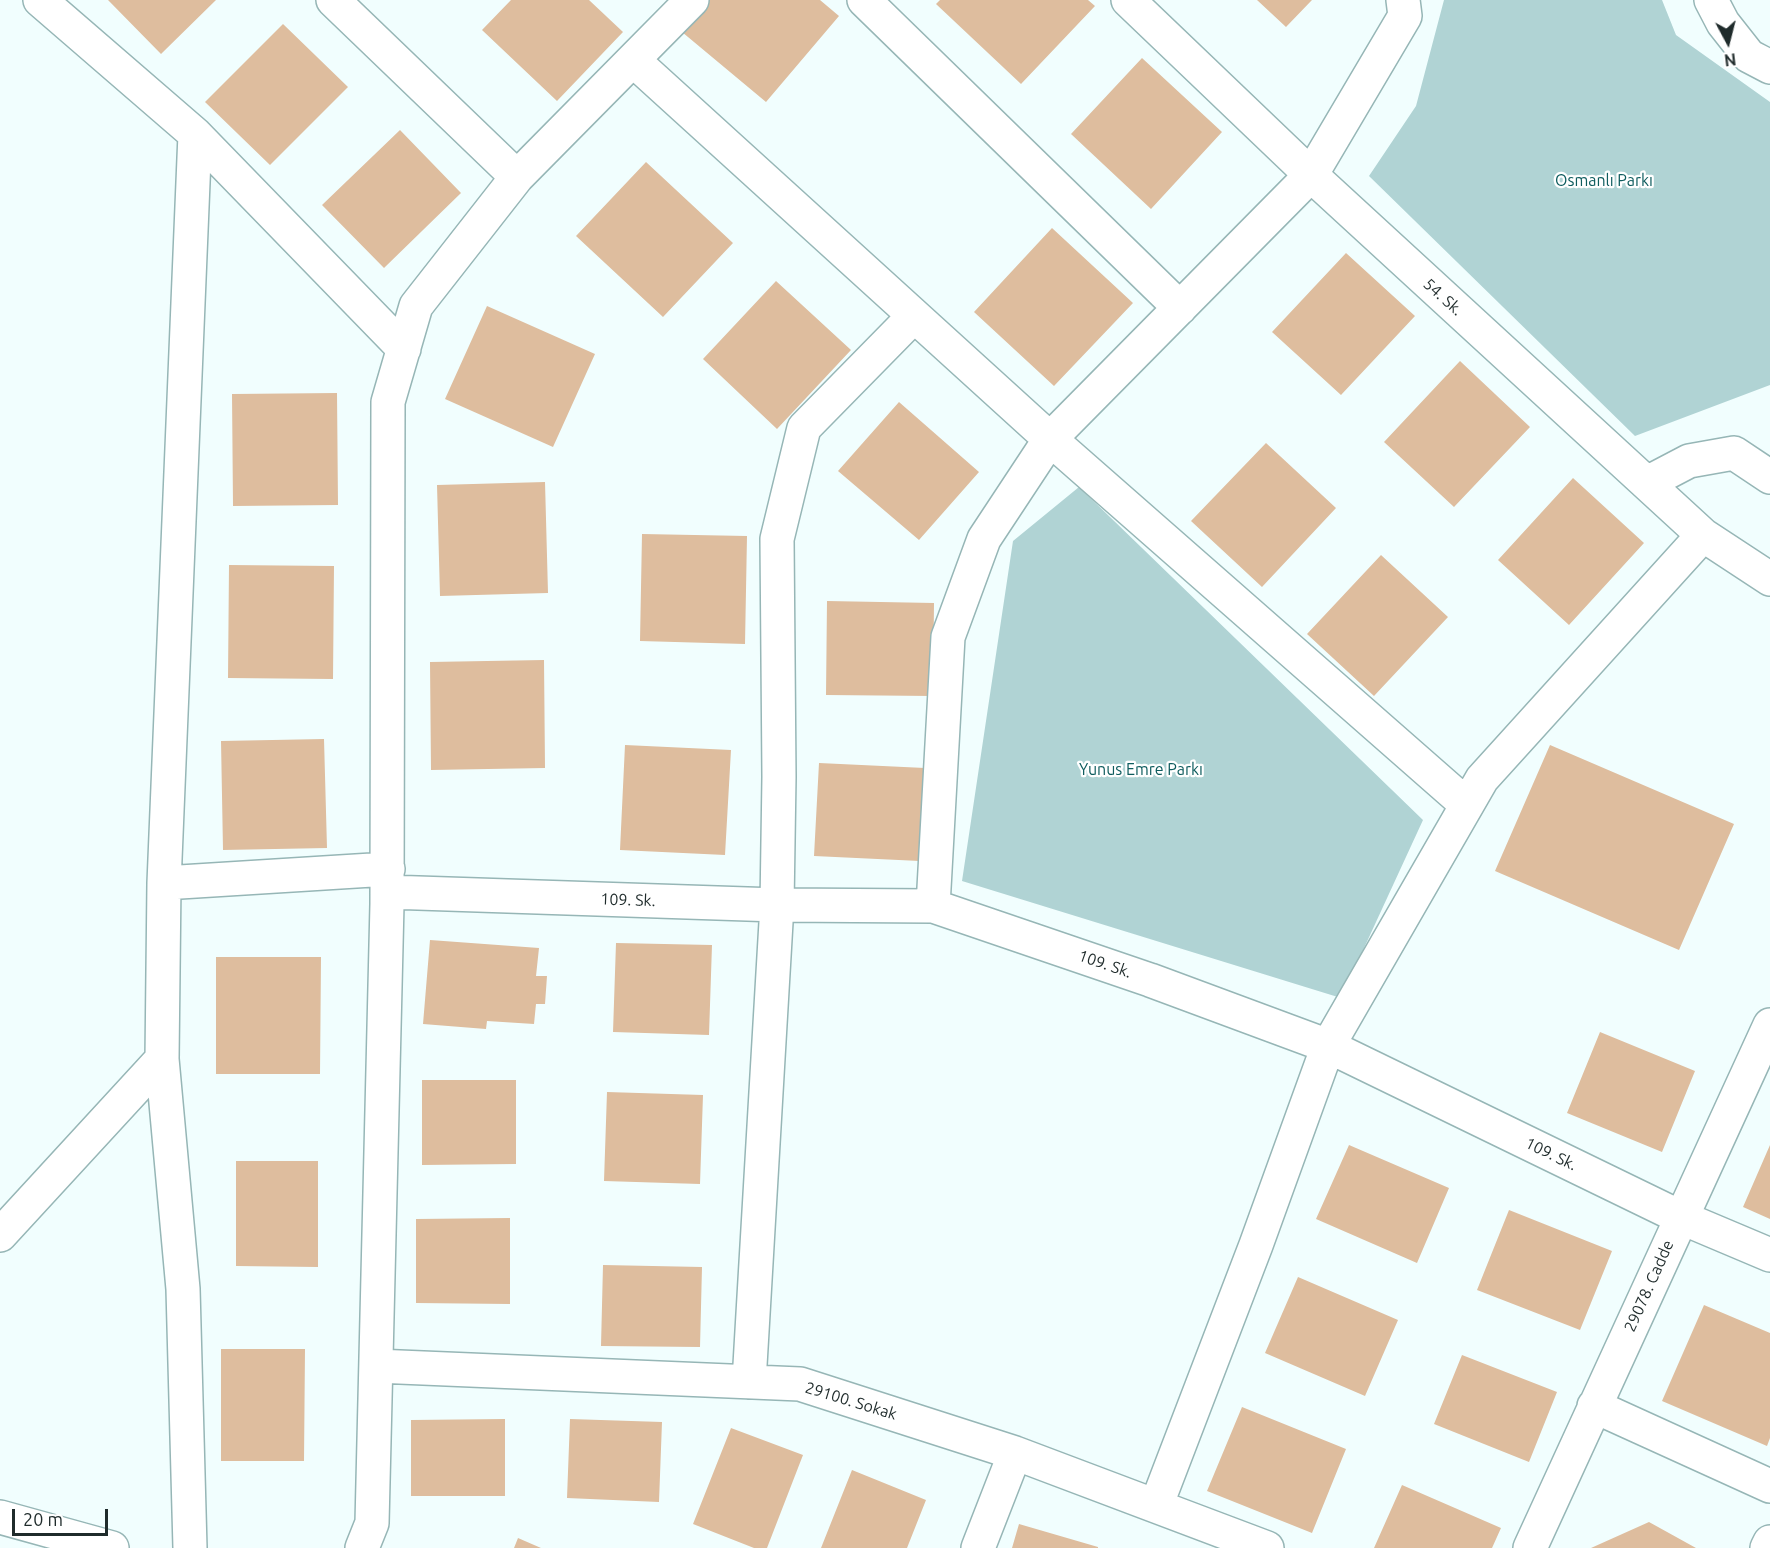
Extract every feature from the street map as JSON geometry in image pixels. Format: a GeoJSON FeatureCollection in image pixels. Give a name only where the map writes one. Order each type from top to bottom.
{"type":"FeatureCollection","features":[{"type":"Feature","properties":{"kind":"street"},"geometry":{"type":"LineString","coordinates":[[40,0],[195,134],[404,349]]}},
{"type":"Feature","properties":{"kind":"street"},"geometry":{"type":"LineString","coordinates":[[333,0],[517,177]]}},
{"type":"Feature","properties":{"kind":"street"},"geometry":{"type":"LineString","coordinates":[[362,1548],[372,1523],[388,880],[388,402],[416,306],[517,177],[692,0]]}},
{"type":"Feature","properties":{"kind":"street"},"geometry":{"type":"LineString","coordinates":[[864,0],[1179,308]]}},
{"type":"Feature","properties":{"kind":"street","name":"54. Sk."},"geometry":{"type":"LineString","coordinates":[[1128,0],[1311,175],[1703,534],[1770,579]]}},
{"type":"Feature","properties":{"kind":"street"},"geometry":{"type":"LineString","coordinates":[[933,906],[948,637],[984,539],[1050,439],[1311,175],[1405,16],[1403,0]]}},
{"type":"Feature","properties":{"kind":"street"},"geometry":{"type":"LineString","coordinates":[[1711,0],[1723,23],[1749,56],[1770,68]]}},
{"type":"Feature","properties":{"kind":"street"},"geometry":{"type":"LineString","coordinates":[[633,60],[1050,439],[1467,805]]}},
{"type":"Feature","properties":{"kind":"street"},"geometry":{"type":"LineString","coordinates":[[190,1548],[183,1289],[162,1059],[164,883],[195,134]]}},
{"type":"Feature","properties":{"kind":"street"},"geometry":{"type":"LineString","coordinates":[[749,1382],[777,905],[779,777],[777,540],[804,428],[914,316]]}},
{"type":"Feature","properties":{"kind":"street"},"geometry":{"type":"LineString","coordinates":[[1647,483],[1689,461],[1734,453],[1770,477]]}},
{"type":"Feature","properties":{"kind":"street"},"geometry":{"type":"LineString","coordinates":[[1156,1506],[1256,1245],[1328,1046],[1482,779],[1703,534]]}},
{"type":"Feature","properties":{"kind":"street","name":"109. Sk."},"geometry":{"type":"LineString","coordinates":[[164,883],[388,880],[777,905],[933,906],[1150,980],[1328,1046],[1680,1217],[1770,1255]]}},
{"type":"Feature","properties":{"kind":"street","name":"29078. Cadde"},"geometry":{"type":"LineString","coordinates":[[1530,1548],[1770,1025]]}},
{"type":"Feature","properties":{"kind":"street"},"geometry":{"type":"LineString","coordinates":[[0,1235],[162,1059]]}},
{"type":"Feature","properties":{"kind":"street","name":"29100. Sokak"},"geometry":{"type":"LineString","coordinates":[[376,1366],[800,1384],[1015,1453],[1267,1548]]}},
{"type":"Feature","properties":{"kind":"street"},"geometry":{"type":"LineString","coordinates":[[1594,1406],[1770,1486]]}},
{"type":"Feature","properties":{"kind":"street"},"geometry":{"type":"LineString","coordinates":[[978,1548],[1015,1453]]}},
{"type":"Feature","properties":{"kind":"street"},"geometry":{"type":"LineString","coordinates":[[0,1517],[112,1548]]}},
{"type":"Feature","properties":{"kind":"street"},"geometry":{"type":"LineString","coordinates":[[1767,1548],[1770,1542]]}},
{"type":"Feature","properties":{"kind":"green space","name":"Osmanlı Parkı"},"geometry":{"type":"Polygon","coordinates":[[[1444,0],[1662,0],[1676,35],[1770,102],[1770,385],[1635,436],[1369,176],[1416,106],[1444,0]]]}},
{"type":"Feature","properties":{"kind":"green space","name":"Yunus Emre Parkı"},"geometry":{"type":"Polygon","coordinates":[[[1079,487],[1423,820],[1341,998],[962,881],[1013,541],[1079,487]]]}},
{"type":"Feature","properties":{"kind":"building"},"geometry":{"type":"Polygon","coordinates":[[[108,0],[216,0],[161,54],[108,0]]]}},
{"type":"Feature","properties":{"kind":"building"},"geometry":{"type":"Polygon","coordinates":[[[511,0],[589,0],[623,32],[557,101],[482,30],[511,0]]]}},
{"type":"Feature","properties":{"kind":"building"},"geometry":{"type":"Polygon","coordinates":[[[709,0],[820,0],[839,16],[766,102],[682,32],[709,0]]]}},
{"type":"Feature","properties":{"kind":"building"},"geometry":{"type":"Polygon","coordinates":[[[940,0],[1088,0],[1095,6],[1021,84],[936,4],[940,0]]]}},
{"type":"Feature","properties":{"kind":"building"},"geometry":{"type":"Polygon","coordinates":[[[1257,0],[1312,0],[1286,27],[1257,0]]]}},
{"type":"Feature","properties":{"kind":"building"},"geometry":{"type":"Polygon","coordinates":[[[283,24],[348,87],[270,165],[205,102],[283,24]]]}},
{"type":"Feature","properties":{"kind":"building"},"geometry":{"type":"Polygon","coordinates":[[[1142,58],[1222,132],[1151,209],[1071,134],[1142,58]]]}},
{"type":"Feature","properties":{"kind":"building"},"geometry":{"type":"Polygon","coordinates":[[[400,130],[461,193],[384,268],[322,205],[400,130]]]}},
{"type":"Feature","properties":{"kind":"building"},"geometry":{"type":"Polygon","coordinates":[[[646,162],[733,243],[663,317],[576,236],[646,162]]]}},
{"type":"Feature","properties":{"kind":"building"},"geometry":{"type":"Polygon","coordinates":[[[1052,228],[1133,303],[1054,386],[974,312],[1052,228]]]}},
{"type":"Feature","properties":{"kind":"building"},"geometry":{"type":"Polygon","coordinates":[[[1346,253],[1415,316],[1341,395],[1272,332],[1346,253]]]}},
{"type":"Feature","properties":{"kind":"building"},"geometry":{"type":"Polygon","coordinates":[[[776,281],[851,350],[777,429],[703,359],[776,281]]]}},
{"type":"Feature","properties":{"kind":"building"},"geometry":{"type":"Polygon","coordinates":[[[487,306],[595,354],[553,447],[445,399],[487,306]]]}},
{"type":"Feature","properties":{"kind":"building"},"geometry":{"type":"Polygon","coordinates":[[[1460,361],[1530,427],[1454,507],[1384,442],[1460,361]]]}},
{"type":"Feature","properties":{"kind":"building"},"geometry":{"type":"Polygon","coordinates":[[[337,393],[338,505],[233,506],[232,394],[337,393]]]}},
{"type":"Feature","properties":{"kind":"building"},"geometry":{"type":"Polygon","coordinates":[[[899,402],[979,472],[919,540],[838,471],[899,402]]]}},
{"type":"Feature","properties":{"kind":"building"},"geometry":{"type":"Polygon","coordinates":[[[1266,443],[1336,508],[1262,587],[1191,521],[1266,443]]]}},
{"type":"Feature","properties":{"kind":"building"},"geometry":{"type":"Polygon","coordinates":[[[1573,478],[1644,543],[1569,625],[1498,560],[1573,478]]]}},
{"type":"Feature","properties":{"kind":"building"},"geometry":{"type":"Polygon","coordinates":[[[545,482],[548,593],[440,596],[437,485],[545,482]]]}},
{"type":"Feature","properties":{"kind":"building"},"geometry":{"type":"Polygon","coordinates":[[[642,534],[747,536],[745,644],[640,641],[642,534]]]}},
{"type":"Feature","properties":{"kind":"building"},"geometry":{"type":"Polygon","coordinates":[[[1381,555],[1448,617],[1374,696],[1307,634],[1381,555]]]}},
{"type":"Feature","properties":{"kind":"building"},"geometry":{"type":"Polygon","coordinates":[[[229,565],[334,566],[333,679],[228,678],[229,565]]]}},
{"type":"Feature","properties":{"kind":"building"},"geometry":{"type":"Polygon","coordinates":[[[827,601],[934,603],[933,696],[826,695],[827,601]]]}},
{"type":"Feature","properties":{"kind":"building"},"geometry":{"type":"Polygon","coordinates":[[[544,660],[545,768],[431,770],[430,662],[544,660]]]}},
{"type":"Feature","properties":{"kind":"building"},"geometry":{"type":"Polygon","coordinates":[[[324,739],[327,848],[223,850],[221,741],[324,739]]]}},
{"type":"Feature","properties":{"kind":"building"},"geometry":{"type":"Polygon","coordinates":[[[625,745],[731,750],[725,855],[620,850],[625,745]]]}},
{"type":"Feature","properties":{"kind":"building"},"geometry":{"type":"Polygon","coordinates":[[[1550,745],[1734,824],[1679,950],[1495,871],[1550,745]]]}},
{"type":"Feature","properties":{"kind":"building"},"geometry":{"type":"Polygon","coordinates":[[[819,763],[925,768],[920,861],[814,856],[819,763]]]}},
{"type":"Feature","properties":{"kind":"building"},"geometry":{"type":"Polygon","coordinates":[[[430,940],[539,948],[536,976],[547,976],[545,1004],[536,1004],[534,1024],[487,1021],[486,1029],[423,1024],[430,940]]]}},
{"type":"Feature","properties":{"kind":"building"},"geometry":{"type":"Polygon","coordinates":[[[616,943],[712,945],[709,1035],[613,1032],[616,943]]]}},
{"type":"Feature","properties":{"kind":"building"},"geometry":{"type":"Polygon","coordinates":[[[216,957],[321,957],[320,1074],[216,1074],[216,957]]]}},
{"type":"Feature","properties":{"kind":"building"},"geometry":{"type":"Polygon","coordinates":[[[1600,1032],[1695,1071],[1662,1152],[1567,1113],[1600,1032]]]}},
{"type":"Feature","properties":{"kind":"building"},"geometry":{"type":"Polygon","coordinates":[[[422,1080],[516,1080],[516,1164],[422,1165],[422,1080]]]}},
{"type":"Feature","properties":{"kind":"building"},"geometry":{"type":"Polygon","coordinates":[[[607,1092],[703,1095],[700,1184],[604,1181],[607,1092]]]}},
{"type":"Feature","properties":{"kind":"building"},"geometry":{"type":"Polygon","coordinates":[[[1349,1145],[1449,1188],[1417,1263],[1316,1219],[1349,1145]]]}},
{"type":"Feature","properties":{"kind":"building"},"geometry":{"type":"Polygon","coordinates":[[[1770,1145],[1770,1219],[1743,1207],[1770,1145]]]}},
{"type":"Feature","properties":{"kind":"building"},"geometry":{"type":"Polygon","coordinates":[[[236,1161],[318,1161],[318,1267],[236,1266],[236,1161]]]}},
{"type":"Feature","properties":{"kind":"building"},"geometry":{"type":"Polygon","coordinates":[[[1509,1210],[1612,1251],[1580,1330],[1477,1290],[1509,1210]]]}},
{"type":"Feature","properties":{"kind":"building"},"geometry":{"type":"Polygon","coordinates":[[[510,1218],[510,1304],[416,1303],[416,1219],[510,1218]]]}},
{"type":"Feature","properties":{"kind":"building"},"geometry":{"type":"Polygon","coordinates":[[[603,1265],[702,1267],[700,1347],[601,1346],[603,1265]]]}},
{"type":"Feature","properties":{"kind":"building"},"geometry":{"type":"Polygon","coordinates":[[[1298,1277],[1398,1320],[1365,1396],[1265,1353],[1298,1277]]]}},
{"type":"Feature","properties":{"kind":"building"},"geometry":{"type":"Polygon","coordinates":[[[1704,1305],[1770,1333],[1770,1438],[1767,1446],[1662,1401],[1704,1305]]]}},
{"type":"Feature","properties":{"kind":"building"},"geometry":{"type":"Polygon","coordinates":[[[221,1349],[305,1349],[304,1461],[221,1461],[221,1349]]]}},
{"type":"Feature","properties":{"kind":"building"},"geometry":{"type":"Polygon","coordinates":[[[1462,1355],[1557,1392],[1529,1462],[1434,1424],[1462,1355]]]}},
{"type":"Feature","properties":{"kind":"building"},"geometry":{"type":"Polygon","coordinates":[[[1242,1407],[1346,1449],[1312,1533],[1207,1491],[1242,1407]]]}},
{"type":"Feature","properties":{"kind":"building"},"geometry":{"type":"Polygon","coordinates":[[[505,1419],[505,1496],[411,1496],[411,1420],[505,1419]]]}},
{"type":"Feature","properties":{"kind":"building"},"geometry":{"type":"Polygon","coordinates":[[[570,1419],[662,1422],[659,1502],[567,1498],[570,1419]]]}},
{"type":"Feature","properties":{"kind":"building"},"geometry":{"type":"Polygon","coordinates":[[[731,1428],[803,1455],[767,1548],[754,1548],[693,1524],[731,1428]]]}},
{"type":"Feature","properties":{"kind":"building"},"geometry":{"type":"Polygon","coordinates":[[[852,1470],[926,1500],[907,1548],[821,1548],[852,1470]]]}},
{"type":"Feature","properties":{"kind":"building"},"geometry":{"type":"Polygon","coordinates":[[[1402,1485],[1501,1528],[1492,1548],[1374,1548],[1402,1485]]]}},
{"type":"Feature","properties":{"kind":"building"},"geometry":{"type":"Polygon","coordinates":[[[1649,1522],[1696,1548],[1591,1548],[1649,1522]]]}},
{"type":"Feature","properties":{"kind":"building"},"geometry":{"type":"Polygon","coordinates":[[[1019,1524],[1098,1547],[1098,1548],[1012,1548],[1019,1524]]]}},
{"type":"Feature","properties":{"kind":"building"},"geometry":{"type":"Polygon","coordinates":[[[518,1538],[541,1548],[514,1548],[518,1538]]]}}]}
